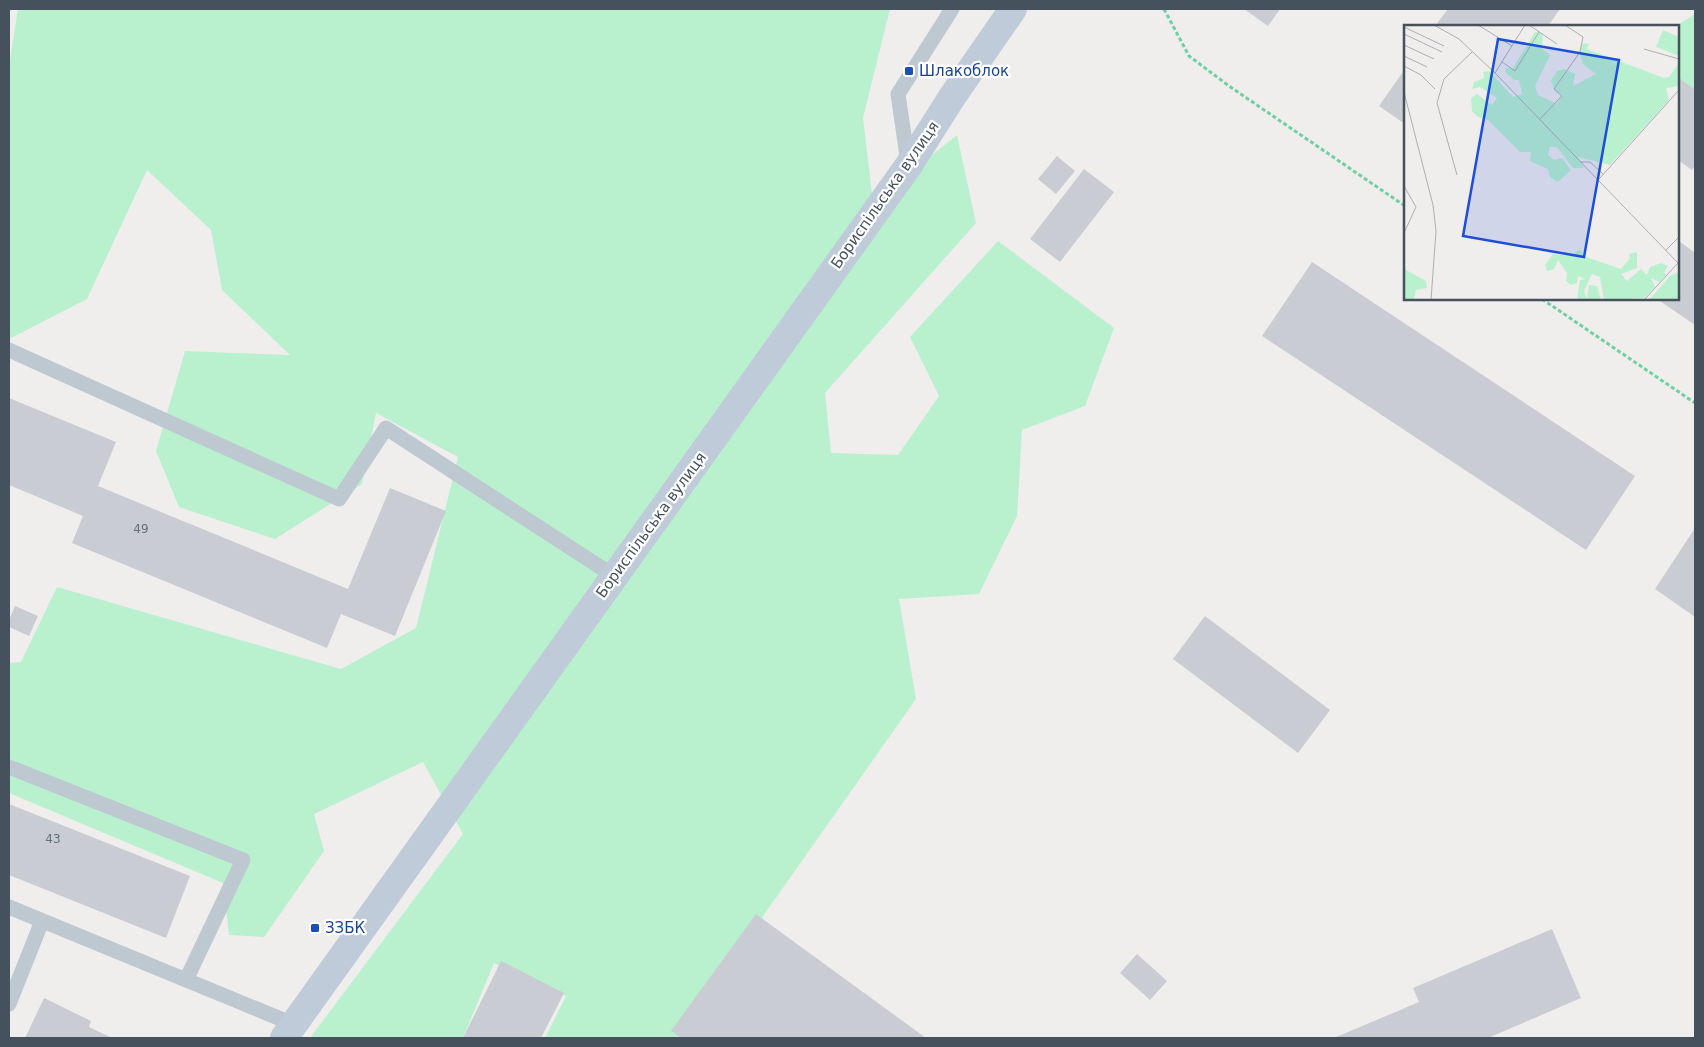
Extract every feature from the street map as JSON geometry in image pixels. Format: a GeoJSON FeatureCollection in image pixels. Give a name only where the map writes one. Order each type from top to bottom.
{"type":"FeatureCollection","features":[{"type":"Feature","properties":{"kind":"main road","name":"Бориспільська вулиця"},"geometry":{"type":"LineString","coordinates":[[288,1031],[909,165],[952,97],[1014,9]]}},
{"type":"Feature","properties":{"kind":"lane"},"geometry":{"type":"LineString","coordinates":[[909,165],[898,94],[952,9]]}},
{"type":"Feature","properties":{"kind":"lane"},"geometry":{"type":"LineString","coordinates":[[9,350],[339,499],[386,428],[614,576]]}},
{"type":"Feature","properties":{"kind":"lane"},"geometry":{"type":"LineString","coordinates":[[9,768],[243,860],[186,980]]}},
{"type":"Feature","properties":{"kind":"lane"},"geometry":{"type":"LineString","coordinates":[[9,907],[186,980],[288,1031]]}},
{"type":"Feature","properties":{"kind":"lane"},"geometry":{"type":"LineString","coordinates":[[9,1004],[42,921]]}},
{"type":"Feature","properties":{"kind":"path"},"geometry":{"type":"LineString","coordinates":[[1164,9],[1189,56],[1229,86],[1404,205]]}},
{"type":"Feature","properties":{"kind":"path"},"geometry":{"type":"LineString","coordinates":[[1543,300],[1695,403]]}},
{"type":"Feature","properties":{"kind":"green space"},"geometry":{"type":"Polygon","coordinates":[[[18,9],[890,9],[863,118],[873,202],[957,135],[976,223],[825,393],[831,453],[898,455],[939,396],[910,337],[998,241],[1114,328],[1085,406],[1022,430],[1017,516],[979,594],[899,599],[916,699],[694,1014],[693,1038],[545,1038],[566,996],[494,963],[463,1038],[310,1038],[463,834],[423,762],[314,814],[324,851],[264,937],[229,935],[223,883],[9,793],[9,663],[21,662],[57,587],[341,669],[416,628],[458,457],[376,413],[362,484],[275,539],[179,507],[156,451],[185,351],[290,355],[222,290],[211,230],[147,170],[87,299],[9,339],[9,66],[18,9]]]}},
{"type":"Feature","properties":{"kind":"green space"},"geometry":{"type":"Polygon","coordinates":[[[1695,14],[1695,104],[1679,96],[1678,25],[1695,14]]]}},
{"type":"Feature","properties":{"kind":"building"},"geometry":{"type":"Polygon","coordinates":[[[1244,9],[1280,9],[1268,26],[1244,9]]]}},
{"type":"Feature","properties":{"kind":"building"},"geometry":{"type":"Polygon","coordinates":[[[1448,9],[1560,9],[1549,25],[1436,25],[1448,9]]]}},
{"type":"Feature","properties":{"kind":"building"},"geometry":{"type":"Polygon","coordinates":[[[1404,70],[1404,123],[1379,106],[1404,70]]]}},
{"type":"Feature","properties":{"kind":"building"},"geometry":{"type":"Polygon","coordinates":[[[1679,78],[1695,90],[1695,166],[1692,170],[1679,161],[1679,78]]]}},
{"type":"Feature","properties":{"kind":"building"},"geometry":{"type":"Polygon","coordinates":[[[1057,156],[1075,171],[1056,194],[1038,179],[1057,156]]]}},
{"type":"Feature","properties":{"kind":"building"},"geometry":{"type":"Polygon","coordinates":[[[1084,169],[1114,192],[1060,262],[1030,239],[1084,169]]]}},
{"type":"Feature","properties":{"kind":"building"},"geometry":{"type":"Polygon","coordinates":[[[1679,241],[1695,253],[1695,325],[1658,300],[1679,300],[1679,241]]]}},
{"type":"Feature","properties":{"kind":"building"},"geometry":{"type":"Polygon","coordinates":[[[1312,262],[1635,476],[1586,550],[1262,336],[1312,262]]]}},
{"type":"Feature","properties":{"kind":"building"},"geometry":{"type":"Polygon","coordinates":[[[9,398],[116,442],[98,486],[348,589],[390,488],[446,511],[395,636],[341,614],[327,648],[72,543],[83,516],[9,485],[9,398]]]}},
{"type":"Feature","properties":{"kind":"building"},"geometry":{"type":"Polygon","coordinates":[[[1695,528],[1695,617],[1655,589],[1695,528]]]}},
{"type":"Feature","properties":{"kind":"building"},"geometry":{"type":"Polygon","coordinates":[[[15,606],[38,616],[29,636],[9,627],[9,620],[15,606]]]}},
{"type":"Feature","properties":{"kind":"building"},"geometry":{"type":"Polygon","coordinates":[[[1205,616],[1330,710],[1298,753],[1173,659],[1205,616]]]}},
{"type":"Feature","properties":{"kind":"building"},"geometry":{"type":"Polygon","coordinates":[[[9,804],[190,876],[166,938],[9,875],[9,804]]]}},
{"type":"Feature","properties":{"kind":"building"},"geometry":{"type":"Polygon","coordinates":[[[756,914],[926,1038],[681,1038],[671,1031],[756,914]]]}},
{"type":"Feature","properties":{"kind":"building"},"geometry":{"type":"Polygon","coordinates":[[[1552,929],[1581,998],[1488,1038],[1334,1038],[1419,1002],[1413,988],[1552,929]]]}},
{"type":"Feature","properties":{"kind":"building"},"geometry":{"type":"Polygon","coordinates":[[[1137,954],[1167,981],[1150,1000],[1120,973],[1137,954]]]}},
{"type":"Feature","properties":{"kind":"building"},"geometry":{"type":"Polygon","coordinates":[[[501,961],[564,993],[541,1038],[463,1038],[501,961]]]}},
{"type":"Feature","properties":{"kind":"building"},"geometry":{"type":"Polygon","coordinates":[[[44,998],[91,1021],[89,1027],[112,1038],[25,1038],[44,998]]]}},
{"type":"Feature","properties":{"kind":"place","name":"Шлакоблок"},"geometry":{"type":"Point","coordinates":[909,71]}},
{"type":"Feature","properties":{"kind":"place","name":"ЗЗБК"},"geometry":{"type":"Point","coordinates":[315,928]}}]}
